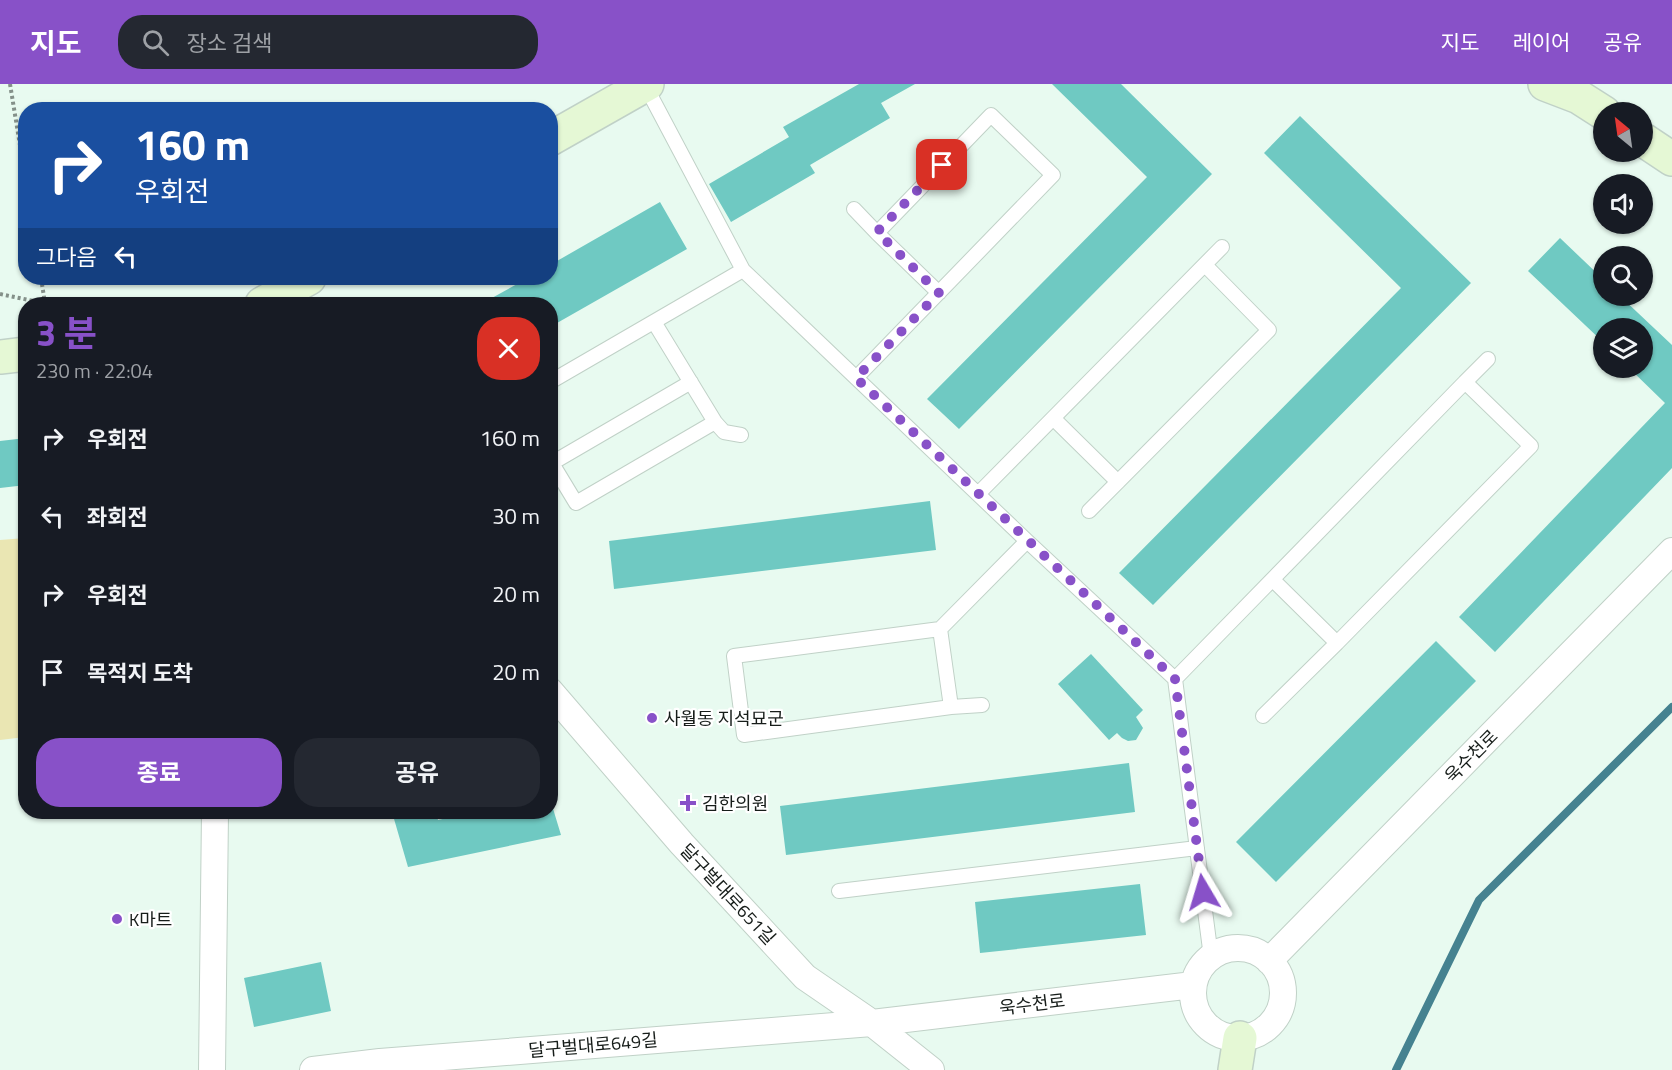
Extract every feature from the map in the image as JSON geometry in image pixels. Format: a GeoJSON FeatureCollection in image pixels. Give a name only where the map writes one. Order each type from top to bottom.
{"type":"FeatureCollection","features":[{"type":"Feature","properties":{"kind":"street"},"geometry":{"type":"LineString","coordinates":[[1545,84],[1579,97],[1593,106]]}},
{"type":"Feature","properties":{"kind":"street"},"geometry":{"type":"LineString","coordinates":[[558,135],[646,85]]}},
{"type":"Feature","properties":{"kind":"street"},"geometry":{"type":"LineString","coordinates":[[1653,146],[1672,159]]}},
{"type":"Feature","properties":{"kind":"street"},"geometry":{"type":"LineString","coordinates":[[275,297],[296,285]]}},
{"type":"Feature","properties":{"kind":"street"},"geometry":{"type":"LineString","coordinates":[[0,357],[18,355]]}},
{"type":"Feature","properties":{"kind":"street","name":"욱수천로"},"geometry":{"type":"LineString","coordinates":[[1269,961],[1672,551]]}},
{"type":"Feature","properties":{"kind":"street","name":"달구벌대로651길"},"geometry":{"type":"LineString","coordinates":[[558,700],[682,844],[805,977],[872,1023],[931,1070]]}},
{"type":"Feature","properties":{"kind":"street"},"geometry":{"type":"LineString","coordinates":[[212,1070],[214,819]]}},
{"type":"Feature","properties":{"kind":"street"},"geometry":{"type":"LineString","coordinates":[[1234,948],[1249,949],[1269,961],[1281,977],[1283,992],[1281,1006],[1275,1020],[1264,1030],[1250,1037],[1235,1038],[1220,1035],[1207,1027],[1198,1015],[1193,1000],[1193,985],[1198,971],[1207,960],[1220,952],[1234,948]]}},
{"type":"Feature","properties":{"kind":"street","name":"욱수천로"},"geometry":{"type":"LineString","coordinates":[[872,1023],[1193,985]]}},
{"type":"Feature","properties":{"kind":"street","name":"달구벌대로649길"},"geometry":{"type":"LineString","coordinates":[[314,1070],[392,1061],[872,1023]]}},
{"type":"Feature","properties":{"kind":"street"},"geometry":{"type":"LineString","coordinates":[[1235,1070],[1240,1038]]}},
{"type":"Feature","properties":{"kind":"lane"},"geometry":{"type":"LineString","coordinates":[[646,85],[743,270],[1027,542],[1175,679],[1212,957]]}},
{"type":"Feature","properties":{"kind":"lane"},"geometry":{"type":"LineString","coordinates":[[856,378],[1053,175],[991,115],[877,232]]}},
{"type":"Feature","properties":{"kind":"lane"},"geometry":{"type":"LineString","coordinates":[[854,209],[939,293]]}},
{"type":"Feature","properties":{"kind":"lane"},"geometry":{"type":"LineString","coordinates":[[978,494],[1222,247]]}},
{"type":"Feature","properties":{"kind":"lane"},"geometry":{"type":"LineString","coordinates":[[1089,511],[1269,330],[1204,265]]}},
{"type":"Feature","properties":{"kind":"lane"},"geometry":{"type":"LineString","coordinates":[[558,377],[743,270]]}},
{"type":"Feature","properties":{"kind":"lane"},"geometry":{"type":"LineString","coordinates":[[654,322],[715,422],[724,432],[741,435]]}},
{"type":"Feature","properties":{"kind":"lane"},"geometry":{"type":"LineString","coordinates":[[1175,679],[1488,359]]}},
{"type":"Feature","properties":{"kind":"lane"},"geometry":{"type":"LineString","coordinates":[[558,457],[691,382]]}},
{"type":"Feature","properties":{"kind":"lane"},"geometry":{"type":"LineString","coordinates":[[1263,716],[1531,446],[1465,382]]}},
{"type":"Feature","properties":{"kind":"lane"},"geometry":{"type":"LineString","coordinates":[[1053,418],[1118,482]]}},
{"type":"Feature","properties":{"kind":"lane"},"geometry":{"type":"LineString","coordinates":[[558,473],[576,503],[715,422]]}},
{"type":"Feature","properties":{"kind":"lane"},"geometry":{"type":"LineString","coordinates":[[982,705],[951,707],[744,735],[734,656],[940,629],[1027,542]]}},
{"type":"Feature","properties":{"kind":"lane"},"geometry":{"type":"LineString","coordinates":[[1274,580],[1337,644]]}},
{"type":"Feature","properties":{"kind":"lane"},"geometry":{"type":"LineString","coordinates":[[940,629],[951,707]]}},
{"type":"Feature","properties":{"kind":"lane"},"geometry":{"type":"LineString","coordinates":[[839,891],[1197,848]]}},
{"type":"Feature","properties":{"kind":"path"},"geometry":{"type":"LineString","coordinates":[[10,84],[18,133]]}},
{"type":"Feature","properties":{"kind":"path"},"geometry":{"type":"LineString","coordinates":[[0,294],[18,298]]}},
{"type":"Feature","properties":{"kind":"shaded area"},"geometry":{"type":"Polygon","coordinates":[[[18,539],[18,738],[0,740],[0,540],[18,539]]]}},
{"type":"Feature","properties":{"kind":"building"},"geometry":{"type":"Polygon","coordinates":[[[859,84],[915,84],[881,103],[890,118],[810,165],[815,173],[731,222],[709,184],[789,137],[783,127],[859,84]]]}},
{"type":"Feature","properties":{"kind":"building"},"geometry":{"type":"Polygon","coordinates":[[[1052,84],[1121,84],[1212,174],[959,429],[927,399],[1147,177],[1052,84]]]}},
{"type":"Feature","properties":{"kind":"building"},"geometry":{"type":"Polygon","coordinates":[[[1300,116],[1471,283],[1153,605],[1119,573],[1401,288],[1264,153],[1300,116]]]}},
{"type":"Feature","properties":{"kind":"building"},"geometry":{"type":"Polygon","coordinates":[[[660,202],[687,249],[558,322],[558,297],[494,297],[515,285],[558,285],[558,260],[660,202]]]}},
{"type":"Feature","properties":{"kind":"building"},"geometry":{"type":"Polygon","coordinates":[[[1560,238],[1593,270],[1593,306],[1631,306],[1643,318],[1593,318],[1593,333],[1528,271],[1560,238]]]}},
{"type":"Feature","properties":{"kind":"building"},"geometry":{"type":"Polygon","coordinates":[[[1653,327],[1672,345],[1672,468],[1495,652],[1459,617],[1665,403],[1639,378],[1653,378],[1653,327]]]}},
{"type":"Feature","properties":{"kind":"building"},"geometry":{"type":"Polygon","coordinates":[[[18,439],[18,486],[0,488],[0,441],[18,439]]]}},
{"type":"Feature","properties":{"kind":"building"},"geometry":{"type":"Polygon","coordinates":[[[930,501],[936,550],[614,589],[609,541],[930,501]]]}},
{"type":"Feature","properties":{"kind":"building"},"geometry":{"type":"Polygon","coordinates":[[[1436,641],[1476,681],[1276,882],[1236,842],[1436,641]]]}},
{"type":"Feature","properties":{"kind":"building"},"geometry":{"type":"Polygon","coordinates":[[[1091,654],[1143,710],[1136,717],[1143,728],[1136,740],[1128,741],[1117,733],[1109,740],[1058,684],[1091,654]]]}},
{"type":"Feature","properties":{"kind":"building"},"geometry":{"type":"Polygon","coordinates":[[[1129,763],[1135,812],[786,855],[780,806],[1129,763]]]}},
{"type":"Feature","properties":{"kind":"building"},"geometry":{"type":"Polygon","coordinates":[[[394,819],[556,819],[561,835],[408,867],[394,819]]]}},
{"type":"Feature","properties":{"kind":"building"},"geometry":{"type":"Polygon","coordinates":[[[1140,884],[1146,935],[980,953],[975,902],[1140,884]]]}},
{"type":"Feature","properties":{"kind":"building"},"geometry":{"type":"Polygon","coordinates":[[[321,962],[331,1011],[254,1027],[244,978],[321,962]]]}},
{"type":"Feature","properties":{"kind":"waterway"},"geometry":{"type":"LineString","coordinates":[[1396,1070],[1479,900],[1672,707]]}},
{"type":"Feature","properties":{"kind":"place","name":"사월동 지석묘군"},"geometry":{"type":"Point","coordinates":[652,718]}},
{"type":"Feature","properties":{"kind":"place","name":"김한의원"},"geometry":{"type":"Point","coordinates":[688,803]}},
{"type":"Feature","properties":{"kind":"place","name":"K마트"},"geometry":{"type":"Point","coordinates":[117,919]}},
{"type":"Feature","properties":{"kind":"route"},"geometry":{"type":"LineString","coordinates":[[942,165],[877,232],[939,293],[856,378],[1027,542],[1175,679],[1203,892]]}}]}
